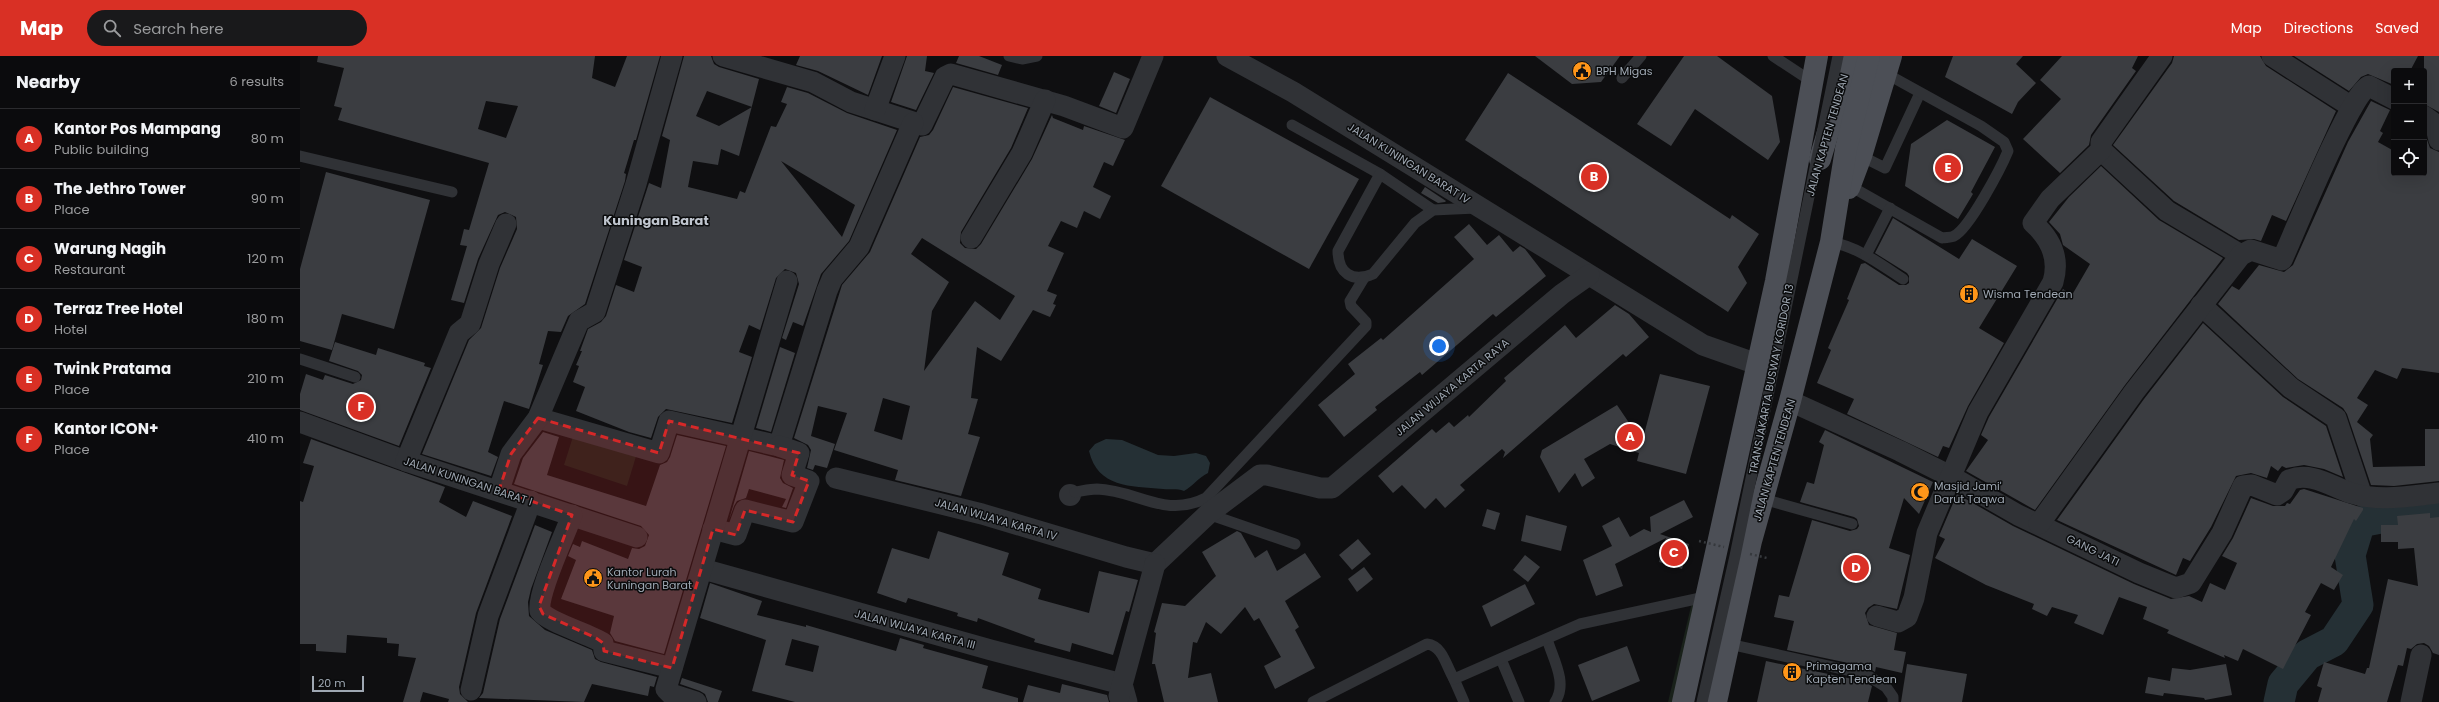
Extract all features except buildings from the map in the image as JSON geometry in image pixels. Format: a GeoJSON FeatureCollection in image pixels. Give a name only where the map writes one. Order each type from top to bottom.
{"type":"FeatureCollection","features":[{"type":"Feature","properties":{"kind":"main road","name":"JALAN KAPTEN TENDEAN"},"geometry":{"type":"LineString","coordinates":[[1683,702],[1776,281],[1811,81],[1817,56]]}},
{"type":"Feature","properties":{"kind":"main road","name":"JALAN KAPTEN TENDEAN"},"geometry":{"type":"LineString","coordinates":[[1776,281],[1806,209],[1851,56]]}},
{"type":"Feature","properties":{"kind":"main road","name":"JALAN KAPTEN TENDEAN"},"geometry":{"type":"LineString","coordinates":[[1716,702],[1751,541],[1790,401],[1831,242],[1836,220],[1846,149],[1869,56]]}},
{"type":"Feature","properties":{"kind":"main road","name":"JALAN KAPTEN TENDEAN"},"geometry":{"type":"LineString","coordinates":[[1836,220],[1862,156],[1888,64]]}},
{"type":"Feature","properties":{"kind":"street"},"geometry":{"type":"LineString","coordinates":[[499,490],[511,454],[538,418],[579,321],[594,314],[636,184],[672,56]]}},
{"type":"Feature","properties":{"kind":"street"},"geometry":{"type":"LineString","coordinates":[[723,56],[812,82],[850,102],[922,125],[947,74],[1045,100],[1123,128],[1153,56]]}},
{"type":"Feature","properties":{"kind":"street"},"geometry":{"type":"LineString","coordinates":[[875,110],[895,56]]}},
{"type":"Feature","properties":{"kind":"street","name":"JALAN KUNINGAN BARAT IV"},"geometry":{"type":"LineString","coordinates":[[1227,56],[1294,92],[1589,275]]}},
{"type":"Feature","properties":{"kind":"street"},"geometry":{"type":"LineString","coordinates":[[1877,616],[1898,622],[1907,617],[1914,598],[1927,533],[1952,477],[1978,412],[2053,282],[2057,268],[2052,250],[2046,235],[2033,223],[2050,199],[2101,150],[2101,142],[2162,56]]}},
{"type":"Feature","properties":{"kind":"street"},"geometry":{"type":"LineString","coordinates":[[2272,56],[2352,107]]}},
{"type":"Feature","properties":{"kind":"street"},"geometry":{"type":"LineString","coordinates":[[2039,524],[2134,392],[2241,255],[2251,250],[2282,260],[2331,148],[2352,107],[2364,88],[2370,86],[2391,97]]}},
{"type":"Feature","properties":{"kind":"street"},"geometry":{"type":"LineString","coordinates":[[971,238],[1022,153],[1045,100]]}},
{"type":"Feature","properties":{"kind":"street"},"geometry":{"type":"LineString","coordinates":[[2427,118],[2435,124],[2439,140]]}},
{"type":"Feature","properties":{"kind":"street"},"geometry":{"type":"LineString","coordinates":[[779,446],[827,291],[832,280],[859,247],[913,123]]}},
{"type":"Feature","properties":{"kind":"street"},"geometry":{"type":"LineString","coordinates":[[2101,150],[2167,210],[2241,255]]}},
{"type":"Feature","properties":{"kind":"street"},"geometry":{"type":"LineString","coordinates":[[406,461],[459,333],[470,324],[489,264],[506,224]]}},
{"type":"Feature","properties":{"kind":"street"},"geometry":{"type":"LineString","coordinates":[[1589,275],[1703,345],[1757,364]]}},
{"type":"Feature","properties":{"kind":"street","name":"JALAN WIJAYA KARTA RAYA"},"geometry":{"type":"LineString","coordinates":[[1155,564],[1208,514],[1263,474],[1320,488],[1332,488],[1562,294],[1589,275]]}},
{"type":"Feature","properties":{"kind":"street"},"geometry":{"type":"LineString","coordinates":[[696,702],[668,693],[666,689],[700,562],[713,529],[787,281]]}},
{"type":"Feature","properties":{"kind":"street"},"geometry":{"type":"LineString","coordinates":[[2201,305],[2291,388],[2336,418],[2356,494],[2375,499],[2439,493]]}},
{"type":"Feature","properties":{"kind":"street","name":"GANG JATI"},"geometry":{"type":"LineString","coordinates":[[1790,401],[1952,477],[2018,515],[2139,573],[2176,588],[2181,588],[2191,583],[2208,556],[2243,486],[2252,486],[2277,495],[2283,491],[2289,480],[2310,478],[2356,494]]}},
{"type":"Feature","properties":{"kind":"street"},"geometry":{"type":"LineString","coordinates":[[538,418],[659,453],[669,421],[779,446],[799,453],[792,474],[809,481],[793,522],[744,510],[736,535],[713,529]]}},
{"type":"Feature","properties":{"kind":"street","name":"JALAN KUNINGAN BARAT I"},"geometry":{"type":"LineString","coordinates":[[300,422],[406,461],[499,490],[637,537]]}},
{"type":"Feature","properties":{"kind":"street","name":"JALAN WIJAYA KARTA IV"},"geometry":{"type":"LineString","coordinates":[[836,478],[982,514],[1126,557],[1155,564]]}},
{"type":"Feature","properties":{"kind":"street"},"geometry":{"type":"LineString","coordinates":[[471,690],[488,616],[531,501]]}},
{"type":"Feature","properties":{"kind":"street"},"geometry":{"type":"LineString","coordinates":[[572,515],[547,580],[539,606],[540,611],[547,616],[596,638],[603,643],[604,651],[672,668]]}},
{"type":"Feature","properties":{"kind":"street","name":"JALAN WIJAYA KARTA III"},"geometry":{"type":"LineString","coordinates":[[700,562],[991,650],[1122,696]]}},
{"type":"Feature","properties":{"kind":"street"},"geometry":{"type":"LineString","coordinates":[[1122,696],[1155,564]]}},
{"type":"Feature","properties":{"kind":"street"},"geometry":{"type":"LineString","coordinates":[[2411,702],[2421,655]]}},
{"type":"Feature","properties":{"kind":"lane"},"geometry":{"type":"LineString","coordinates":[[1009,56],[1022,60],[1037,56]]}},
{"type":"Feature","properties":{"kind":"lane"},"geometry":{"type":"LineString","coordinates":[[1622,78],[1641,56]]}},
{"type":"Feature","properties":{"kind":"lane"},"geometry":{"type":"LineString","coordinates":[[1773,56],[1811,81]]}},
{"type":"Feature","properties":{"kind":"lane","name":"TRANSJAKARTA BUSWAY KORIDOR 13"},"geometry":{"type":"LineString","coordinates":[[1702,702],[1735,556],[1838,56]]}},
{"type":"Feature","properties":{"kind":"lane"},"geometry":{"type":"LineString","coordinates":[[1850,186],[1942,238],[1954,237],[1963,229],[2001,168],[2008,151],[2004,142],[1981,126],[1920,92],[1888,64]]}},
{"type":"Feature","properties":{"kind":"lane"},"geometry":{"type":"LineString","coordinates":[[1862,156],[1884,168],[1920,92]]}},
{"type":"Feature","properties":{"kind":"lane"},"geometry":{"type":"LineString","coordinates":[[1292,125],[1380,174],[1433,210]]}},
{"type":"Feature","properties":{"kind":"lane"},"geometry":{"type":"LineString","coordinates":[[300,156],[452,192]]}},
{"type":"Feature","properties":{"kind":"lane"},"geometry":{"type":"LineString","coordinates":[[1364,278],[1345,272],[1338,264],[1338,252],[1380,174]]}},
{"type":"Feature","properties":{"kind":"lane"},"geometry":{"type":"LineString","coordinates":[[1075,492],[1097,489],[1177,507],[1191,505],[1206,498],[1366,326],[1366,322],[1351,306],[1350,301],[1364,278],[1373,274],[1415,223],[1433,210],[1480,208]]}},
{"type":"Feature","properties":{"kind":"lane"},"geometry":{"type":"LineString","coordinates":[[1866,255],[1890,208]]}},
{"type":"Feature","properties":{"kind":"lane"},"geometry":{"type":"LineString","coordinates":[[1831,242],[1844,244],[1866,255],[1903,279]]}},
{"type":"Feature","properties":{"kind":"lane"},"geometry":{"type":"LineString","coordinates":[[300,359],[356,377]]}},
{"type":"Feature","properties":{"kind":"lane"},"geometry":{"type":"LineString","coordinates":[[1763,499],[1852,524]]}},
{"type":"Feature","properties":{"kind":"lane"},"geometry":{"type":"LineString","coordinates":[[1208,514],[1295,544]]}},
{"type":"Feature","properties":{"kind":"lane"},"geometry":{"type":"LineString","coordinates":[[1454,679],[1580,624],[1705,597]]}},
{"type":"Feature","properties":{"kind":"lane"},"geometry":{"type":"LineString","coordinates":[[1547,639],[1562,684],[1559,696],[1555,702]]}},
{"type":"Feature","properties":{"kind":"lane"},"geometry":{"type":"LineString","coordinates":[[1313,702],[1427,644],[1435,645],[1440,650],[1464,702]]}},
{"type":"Feature","properties":{"kind":"lane"},"geometry":{"type":"LineString","coordinates":[[1729,644],[1865,674],[1886,687],[1893,697],[1893,702]]}},
{"type":"Feature","properties":{"kind":"lane"},"geometry":{"type":"LineString","coordinates":[[1501,659],[1519,702]]}},
{"type":"Feature","properties":{"kind":"highlighted area"},"geometry":{"type":"Polygon","coordinates":[[[538,418],[659,453],[669,421],[799,453],[792,475],[809,481],[793,522],[745,510],[736,535],[713,529],[672,668],[604,651],[603,643],[596,638],[543,614],[539,606],[572,515],[499,490],[511,454],[538,418]]]}},
{"type":"Feature","properties":{"kind":"shaded area"},"geometry":{"type":"Polygon","coordinates":[[[575,430],[638,450],[627,486],[564,465],[575,430]]]}},
{"type":"Feature","properties":{"kind":"shaded area"},"geometry":{"type":"Polygon","coordinates":[[[1106,439],[1122,440],[1158,455],[1174,456],[1196,453],[1206,456],[1210,463],[1208,473],[1184,491],[1176,489],[1139,487],[1117,483],[1100,472],[1093,463],[1089,451],[1095,444],[1106,439]]]}},
{"type":"Feature","properties":{"kind":"shaded area"},"geometry":{"type":"Polygon","coordinates":[[[1705,597],[1683,702],[1668,702],[1693,598],[1705,597]]]}},
{"type":"Feature","properties":{"kind":"waterway"},"geometry":{"type":"LineString","coordinates":[[2279,702],[2283,684],[2307,655],[2334,641],[2358,605],[2350,555],[2360,522],[2439,507]]}},
{"type":"Feature","properties":{"kind":"place","name":"BPH Migas"},"geometry":{"type":"Point","coordinates":[1582,71]}},
{"type":"Feature","properties":{"kind":"place","name":"Twink Pratama"},"geometry":{"type":"Point","coordinates":[1948,168]}},
{"type":"Feature","properties":{"kind":"place","name":"The Jethro Tower"},"geometry":{"type":"Point","coordinates":[1594,177]}},
{"type":"Feature","properties":{"kind":"place","name":"Wisma Tendean"},"geometry":{"type":"Point","coordinates":[1969,294]}},
{"type":"Feature","properties":{"kind":"place","name":"Kantor ICON+"},"geometry":{"type":"Point","coordinates":[361,407]}},
{"type":"Feature","properties":{"kind":"place","name":"Kantor Pos Mampang"},"geometry":{"type":"Point","coordinates":[1630,437]}},
{"type":"Feature","properties":{"kind":"place","name":"Masjid Jami' Darut Taqwa"},"geometry":{"type":"Point","coordinates":[1920,492]}},
{"type":"Feature","properties":{"kind":"place","name":"Warung Nagih"},"geometry":{"type":"Point","coordinates":[1674,553]}},
{"type":"Feature","properties":{"kind":"place","name":"Terraz Tree Hotel"},"geometry":{"type":"Point","coordinates":[1856,568]}},
{"type":"Feature","properties":{"kind":"place","name":"Kantor Lurah Kuningan Barat"},"geometry":{"type":"Point","coordinates":[593,578]}},
{"type":"Feature","properties":{"kind":"place","name":"Primagama Kapten Tendean"},"geometry":{"type":"Point","coordinates":[1792,672]}},
{"type":"Feature","properties":{"kind":"district","name":"Kuningan Barat"},"geometry":{"type":"Point","coordinates":[656,220]}}]}
